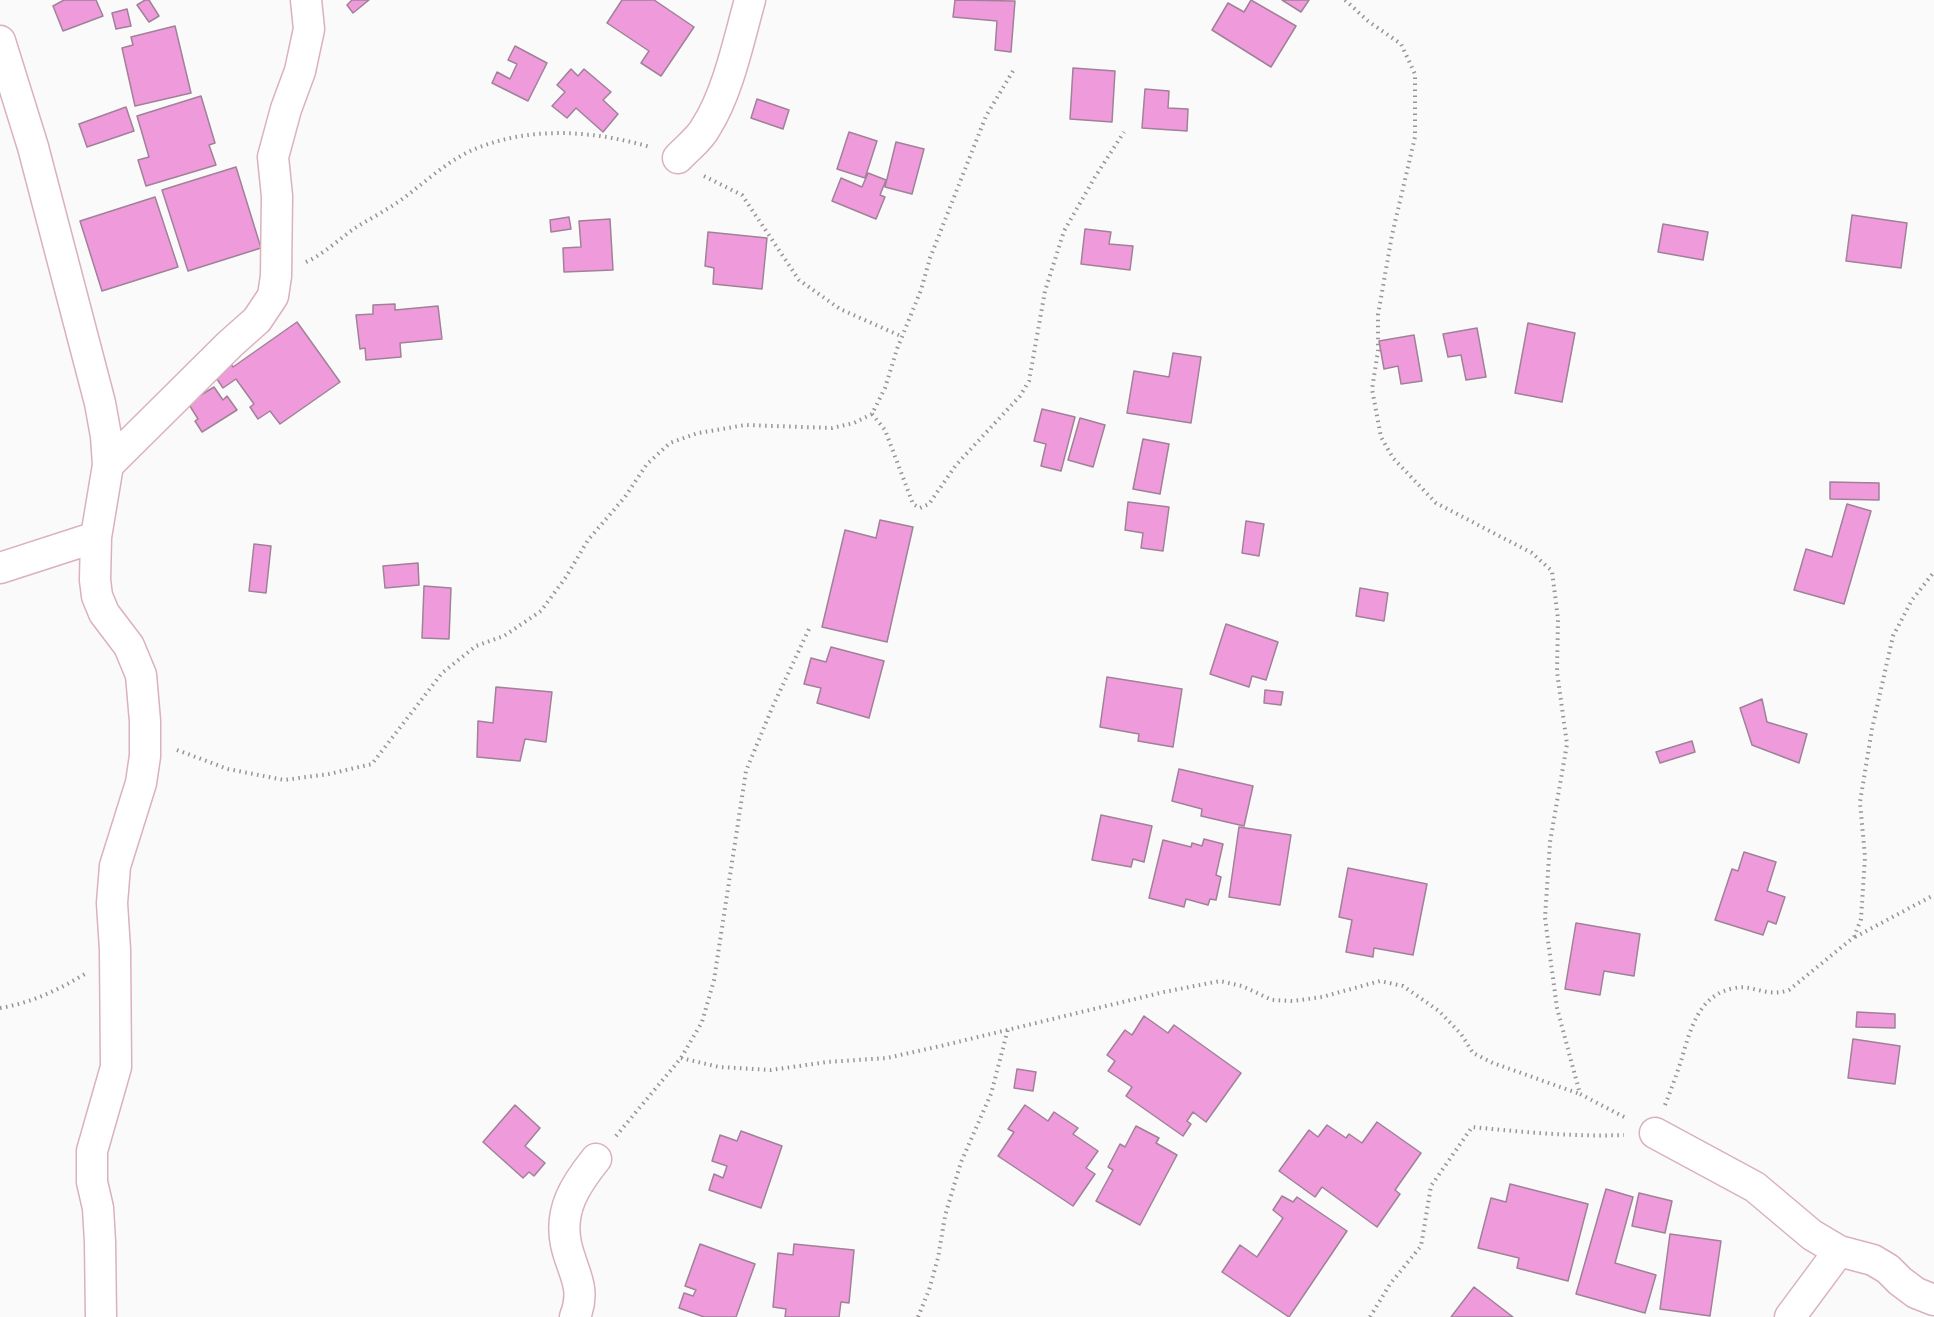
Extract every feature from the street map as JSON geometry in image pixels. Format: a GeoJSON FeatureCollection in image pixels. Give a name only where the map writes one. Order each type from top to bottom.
{"type":"FeatureCollection","features":[{"type":"Feature","properties":{"kind":"street"},"geometry":{"type":"LineString","coordinates":[[108,465],[257,320],[273,296],[276,276],[277,196],[273,157],[286,109],[300,71],[309,29],[306,0]]}},
{"type":"Feature","properties":{"kind":"street"},"geometry":{"type":"LineString","coordinates":[[678,158],[706,128],[720,98],[750,0]]}},
{"type":"Feature","properties":{"kind":"street"},"geometry":{"type":"LineString","coordinates":[[0,41],[33,147],[100,403],[106,435],[108,465],[96,537],[97,596],[104,614],[129,646],[141,675],[145,721],[145,756],[141,783],[115,867],[112,903],[115,950],[116,1068],[92,1151],[92,1182],[98,1208],[100,1242],[101,1317]]}},
{"type":"Feature","properties":{"kind":"street"},"geometry":{"type":"LineString","coordinates":[[0,568],[96,537]]}},
{"type":"Feature","properties":{"kind":"street"},"geometry":{"type":"LineString","coordinates":[[1655,1133],[1755,1187],[1812,1235],[1839,1251],[1873,1260],[1888,1269],[1916,1293],[1934,1300]]}},
{"type":"Feature","properties":{"kind":"street"},"geometry":{"type":"LineString","coordinates":[[575,1317],[579,1306],[580,1287],[566,1246],[564,1226],[567,1208],[578,1181],[596,1159]]}},
{"type":"Feature","properties":{"kind":"street"},"geometry":{"type":"LineString","coordinates":[[1790,1317],[1839,1251]]}},
{"type":"Feature","properties":{"kind":"path"},"geometry":{"type":"LineString","coordinates":[[1345,0],[1368,21],[1401,44],[1415,74],[1415,136],[1392,235],[1378,315],[1378,351],[1372,389],[1381,437],[1393,458],[1436,503],[1532,553],[1552,571],[1558,619],[1557,672],[1567,744],[1550,842],[1545,918],[1557,1008],[1580,1094]]}},
{"type":"Feature","properties":{"kind":"path"},"geometry":{"type":"LineString","coordinates":[[145,721],[175,749],[228,769],[284,780],[329,774],[372,764],[442,673],[476,646],[504,636],[541,611],[566,577],[588,540],[625,497],[647,465],[670,443],[698,433],[745,425],[832,428],[854,423],[872,414],[885,388],[950,203],[986,116],[1013,71]]}},
{"type":"Feature","properties":{"kind":"path"},"geometry":{"type":"LineString","coordinates":[[276,276],[312,260],[353,229],[405,197],[429,176],[479,147],[522,135],[550,132],[629,141],[666,152],[705,177],[742,195],[799,280],[840,309],[903,337]]}},
{"type":"Feature","properties":{"kind":"path"},"geometry":{"type":"LineString","coordinates":[[872,414],[885,430],[913,504],[920,507],[929,504],[956,465],[1020,396],[1029,381],[1046,291],[1064,231],[1124,132]]}},
{"type":"Feature","properties":{"kind":"path"},"geometry":{"type":"LineString","coordinates":[[1854,937],[1861,919],[1865,857],[1860,802],[1872,729],[1893,636],[1912,600],[1934,572]]}},
{"type":"Feature","properties":{"kind":"path"},"geometry":{"type":"LineString","coordinates":[[596,1159],[681,1058],[702,1022],[714,980],[746,771],[809,629]]}},
{"type":"Feature","properties":{"kind":"path"},"geometry":{"type":"LineString","coordinates":[[1655,1133],[1694,1020],[1705,1003],[1736,987],[1778,994],[1789,990],[1854,937],[1934,895]]}},
{"type":"Feature","properties":{"kind":"path"},"geometry":{"type":"LineString","coordinates":[[0,1008],[17,1005],[59,990],[85,974],[115,950]]}},
{"type":"Feature","properties":{"kind":"path"},"geometry":{"type":"LineString","coordinates":[[681,1058],[719,1067],[771,1070],[827,1062],[886,1058],[1164,992],[1220,981],[1242,986],[1272,1000],[1293,1001],[1322,997],[1380,981],[1403,986],[1439,1011],[1461,1034],[1473,1053],[1493,1063],[1580,1094],[1655,1133]]}},
{"type":"Feature","properties":{"kind":"path"},"geometry":{"type":"LineString","coordinates":[[918,1317],[938,1258],[945,1216],[961,1162],[991,1094],[1008,1029]]}},
{"type":"Feature","properties":{"kind":"path"},"geometry":{"type":"LineString","coordinates":[[1370,1317],[1390,1284],[1421,1246],[1431,1186],[1472,1127],[1538,1134],[1593,1136],[1655,1133]]}},
{"type":"Feature","properties":{"kind":"building"},"geometry":{"type":"Polygon","coordinates":[[[64,0],[96,0],[103,16],[63,31],[53,6],[64,0]]]}},
{"type":"Feature","properties":{"kind":"building"},"geometry":{"type":"Polygon","coordinates":[[[149,0],[159,16],[149,22],[137,5],[149,0]]]}},
{"type":"Feature","properties":{"kind":"building"},"geometry":{"type":"Polygon","coordinates":[[[352,0],[369,0],[353,13],[347,5],[352,0]]]}},
{"type":"Feature","properties":{"kind":"building"},"geometry":{"type":"Polygon","coordinates":[[[622,0],[654,0],[694,27],[661,76],[641,63],[649,51],[607,23],[622,0]]]}},
{"type":"Feature","properties":{"kind":"building"},"geometry":{"type":"Polygon","coordinates":[[[955,0],[1015,1],[1011,52],[995,50],[997,21],[953,17],[955,0]]]}},
{"type":"Feature","properties":{"kind":"building"},"geometry":{"type":"Polygon","coordinates":[[[1251,0],[1296,26],[1271,67],[1212,30],[1228,3],[1244,12],[1251,0]]]}},
{"type":"Feature","properties":{"kind":"building"},"geometry":{"type":"Polygon","coordinates":[[[1282,0],[1309,0],[1301,12],[1282,0]]]}},
{"type":"Feature","properties":{"kind":"building"},"geometry":{"type":"Polygon","coordinates":[[[127,9],[131,26],[116,29],[112,13],[127,9]]]}},
{"type":"Feature","properties":{"kind":"building"},"geometry":{"type":"Polygon","coordinates":[[[175,26],[191,93],[135,106],[122,48],[133,45],[131,37],[175,26]]]}},
{"type":"Feature","properties":{"kind":"building"},"geometry":{"type":"Polygon","coordinates":[[[515,46],[547,63],[528,101],[492,83],[497,72],[510,79],[517,64],[508,60],[515,46]]]}},
{"type":"Feature","properties":{"kind":"building"},"geometry":{"type":"Polygon","coordinates":[[[1073,68],[1115,71],[1112,122],[1070,119],[1073,68]]]}},
{"type":"Feature","properties":{"kind":"building"},"geometry":{"type":"Polygon","coordinates":[[[571,69],[578,76],[584,69],[611,92],[603,100],[618,114],[603,132],[576,108],[567,118],[552,106],[565,92],[557,85],[571,69]]]}},
{"type":"Feature","properties":{"kind":"building"},"geometry":{"type":"Polygon","coordinates":[[[1145,89],[1169,91],[1168,108],[1188,109],[1187,131],[1142,128],[1145,89]]]}},
{"type":"Feature","properties":{"kind":"building"},"geometry":{"type":"Polygon","coordinates":[[[201,96],[215,143],[209,145],[216,165],[146,186],[138,160],[149,157],[137,116],[201,96]]]}},
{"type":"Feature","properties":{"kind":"building"},"geometry":{"type":"Polygon","coordinates":[[[757,99],[789,110],[783,129],[751,118],[757,99]]]}},
{"type":"Feature","properties":{"kind":"building"},"geometry":{"type":"Polygon","coordinates":[[[126,107],[134,131],[87,147],[79,124],[126,107]]]}},
{"type":"Feature","properties":{"kind":"building"},"geometry":{"type":"Polygon","coordinates":[[[849,132],[877,141],[865,178],[837,169],[849,132]]]}},
{"type":"Feature","properties":{"kind":"building"},"geometry":{"type":"Polygon","coordinates":[[[896,142],[924,149],[912,194],[885,187],[896,142]]]}},
{"type":"Feature","properties":{"kind":"building"},"geometry":{"type":"Polygon","coordinates":[[[236,167],[261,248],[188,271],[162,190],[236,167]]]}},
{"type":"Feature","properties":{"kind":"building"},"geometry":{"type":"Polygon","coordinates":[[[868,173],[886,180],[880,195],[885,197],[876,219],[832,201],[841,178],[862,187],[868,173]]]}},
{"type":"Feature","properties":{"kind":"building"},"geometry":{"type":"Polygon","coordinates":[[[155,197],[178,267],[102,291],[80,221],[155,197]]]}},
{"type":"Feature","properties":{"kind":"building"},"geometry":{"type":"Polygon","coordinates":[[[1852,215],[1907,223],[1901,268],[1846,261],[1852,215]]]}},
{"type":"Feature","properties":{"kind":"building"},"geometry":{"type":"Polygon","coordinates":[[[569,217],[571,229],[551,232],[550,220],[569,217]]]}},
{"type":"Feature","properties":{"kind":"building"},"geometry":{"type":"Polygon","coordinates":[[[610,219],[613,270],[564,272],[563,248],[581,247],[579,221],[610,219]]]}},
{"type":"Feature","properties":{"kind":"building"},"geometry":{"type":"Polygon","coordinates":[[[1663,224],[1708,232],[1703,260],[1658,252],[1663,224]]]}},
{"type":"Feature","properties":{"kind":"building"},"geometry":{"type":"Polygon","coordinates":[[[1085,229],[1111,232],[1109,244],[1133,246],[1130,270],[1081,264],[1085,229]]]}},
{"type":"Feature","properties":{"kind":"building"},"geometry":{"type":"Polygon","coordinates":[[[708,232],[767,238],[762,289],[713,284],[714,268],[705,266],[708,232]]]}},
{"type":"Feature","properties":{"kind":"building"},"geometry":{"type":"Polygon","coordinates":[[[395,304],[395,310],[438,306],[442,339],[400,343],[401,357],[366,360],[365,348],[360,349],[356,315],[373,314],[373,305],[395,304]]]}},
{"type":"Feature","properties":{"kind":"building"},"geometry":{"type":"Polygon","coordinates":[[[297,322],[340,382],[280,424],[270,411],[258,419],[250,407],[254,404],[236,379],[223,388],[215,376],[231,364],[233,367],[297,322]]]}},
{"type":"Feature","properties":{"kind":"building"},"geometry":{"type":"Polygon","coordinates":[[[1528,323],[1575,333],[1562,402],[1515,393],[1528,323]]]}},
{"type":"Feature","properties":{"kind":"building"},"geometry":{"type":"Polygon","coordinates":[[[1477,328],[1486,377],[1466,380],[1461,355],[1448,357],[1443,334],[1477,328]]]}},
{"type":"Feature","properties":{"kind":"building"},"geometry":{"type":"Polygon","coordinates":[[[1414,335],[1422,381],[1401,384],[1398,366],[1384,369],[1379,341],[1414,335]]]}},
{"type":"Feature","properties":{"kind":"building"},"geometry":{"type":"Polygon","coordinates":[[[1173,353],[1201,357],[1191,423],[1127,413],[1134,371],[1169,377],[1173,353]]]}},
{"type":"Feature","properties":{"kind":"building"},"geometry":{"type":"Polygon","coordinates":[[[214,387],[223,400],[227,396],[237,410],[202,432],[195,421],[198,419],[188,403],[214,387]]]}},
{"type":"Feature","properties":{"kind":"building"},"geometry":{"type":"Polygon","coordinates":[[[1042,409],[1075,417],[1061,471],[1041,466],[1046,444],[1034,441],[1042,409]]]}},
{"type":"Feature","properties":{"kind":"building"},"geometry":{"type":"Polygon","coordinates":[[[1080,418],[1105,425],[1093,467],[1068,460],[1080,418]]]}},
{"type":"Feature","properties":{"kind":"building"},"geometry":{"type":"Polygon","coordinates":[[[1143,439],[1169,444],[1160,494],[1133,489],[1143,439]]]}},
{"type":"Feature","properties":{"kind":"building"},"geometry":{"type":"Polygon","coordinates":[[[1830,482],[1879,483],[1879,500],[1830,499],[1830,482]]]}},
{"type":"Feature","properties":{"kind":"building"},"geometry":{"type":"Polygon","coordinates":[[[1128,502],[1169,507],[1163,551],[1141,548],[1143,533],[1125,530],[1128,502]]]}},
{"type":"Feature","properties":{"kind":"building"},"geometry":{"type":"Polygon","coordinates":[[[1847,504],[1871,511],[1844,604],[1794,590],[1806,549],[1832,557],[1847,504]]]}},
{"type":"Feature","properties":{"kind":"building"},"geometry":{"type":"Polygon","coordinates":[[[880,520],[913,527],[887,642],[822,627],[845,530],[876,538],[880,520]]]}},
{"type":"Feature","properties":{"kind":"building"},"geometry":{"type":"Polygon","coordinates":[[[1246,521],[1264,524],[1259,556],[1242,553],[1246,521]]]}},
{"type":"Feature","properties":{"kind":"building"},"geometry":{"type":"Polygon","coordinates":[[[254,544],[271,546],[266,593],[249,591],[254,544]]]}},
{"type":"Feature","properties":{"kind":"building"},"geometry":{"type":"Polygon","coordinates":[[[418,563],[419,585],[385,588],[383,566],[418,563]]]}},
{"type":"Feature","properties":{"kind":"building"},"geometry":{"type":"Polygon","coordinates":[[[424,586],[451,588],[449,639],[422,638],[424,586]]]}},
{"type":"Feature","properties":{"kind":"building"},"geometry":{"type":"Polygon","coordinates":[[[1360,588],[1388,593],[1384,621],[1356,616],[1360,588]]]}},
{"type":"Feature","properties":{"kind":"building"},"geometry":{"type":"Polygon","coordinates":[[[1226,624],[1278,642],[1266,680],[1252,676],[1249,687],[1210,674],[1226,624]]]}},
{"type":"Feature","properties":{"kind":"building"},"geometry":{"type":"Polygon","coordinates":[[[831,647],[884,661],[869,718],[817,703],[821,688],[804,684],[811,658],[826,662],[831,647]]]}},
{"type":"Feature","properties":{"kind":"building"},"geometry":{"type":"Polygon","coordinates":[[[1107,677],[1182,689],[1173,747],[1138,741],[1139,734],[1100,727],[1107,677]]]}},
{"type":"Feature","properties":{"kind":"building"},"geometry":{"type":"Polygon","coordinates":[[[496,687],[552,692],[546,742],[525,739],[520,761],[477,757],[478,721],[493,723],[496,687]]]}},
{"type":"Feature","properties":{"kind":"building"},"geometry":{"type":"Polygon","coordinates":[[[1265,690],[1283,692],[1281,705],[1264,703],[1265,690]]]}},
{"type":"Feature","properties":{"kind":"building"},"geometry":{"type":"Polygon","coordinates":[[[1762,699],[1767,722],[1807,734],[1799,763],[1752,745],[1740,708],[1762,699]]]}},
{"type":"Feature","properties":{"kind":"building"},"geometry":{"type":"Polygon","coordinates":[[[1692,741],[1695,752],[1660,763],[1656,752],[1692,741]]]}},
{"type":"Feature","properties":{"kind":"building"},"geometry":{"type":"Polygon","coordinates":[[[1179,769],[1253,786],[1244,826],[1201,816],[1202,809],[1172,801],[1179,769]]]}},
{"type":"Feature","properties":{"kind":"building"},"geometry":{"type":"Polygon","coordinates":[[[1101,815],[1152,826],[1144,862],[1133,859],[1131,867],[1092,860],[1101,815]]]}},
{"type":"Feature","properties":{"kind":"building"},"geometry":{"type":"Polygon","coordinates":[[[1239,827],[1291,835],[1280,905],[1229,897],[1239,827]]]}},
{"type":"Feature","properties":{"kind":"building"},"geometry":{"type":"Polygon","coordinates":[[[1204,839],[1223,844],[1216,875],[1221,877],[1216,900],[1210,899],[1208,905],[1186,899],[1184,907],[1149,898],[1163,840],[1191,847],[1192,843],[1202,846],[1204,839]]]}},
{"type":"Feature","properties":{"kind":"building"},"geometry":{"type":"Polygon","coordinates":[[[1744,852],[1776,862],[1767,891],[1785,897],[1776,924],[1768,921],[1763,935],[1715,920],[1732,869],[1738,871],[1744,852]]]}},
{"type":"Feature","properties":{"kind":"building"},"geometry":{"type":"Polygon","coordinates":[[[1348,868],[1427,884],[1413,955],[1374,948],[1373,957],[1346,952],[1352,920],[1339,917],[1348,868]]]}},
{"type":"Feature","properties":{"kind":"building"},"geometry":{"type":"Polygon","coordinates":[[[1576,923],[1640,934],[1634,976],[1604,971],[1600,995],[1565,989],[1576,923]]]}},
{"type":"Feature","properties":{"kind":"building"},"geometry":{"type":"Polygon","coordinates":[[[1857,1012],[1895,1014],[1895,1028],[1856,1027],[1857,1012]]]}},
{"type":"Feature","properties":{"kind":"building"},"geometry":{"type":"Polygon","coordinates":[[[1144,1016],[1168,1033],[1174,1025],[1241,1073],[1206,1122],[1193,1112],[1187,1121],[1191,1124],[1183,1136],[1126,1096],[1132,1087],[1108,1071],[1115,1061],[1107,1055],[1125,1030],[1132,1035],[1144,1016]]]}},
{"type":"Feature","properties":{"kind":"building"},"geometry":{"type":"Polygon","coordinates":[[[1853,1039],[1900,1046],[1895,1084],[1848,1078],[1853,1039]]]}},
{"type":"Feature","properties":{"kind":"building"},"geometry":{"type":"Polygon","coordinates":[[[1017,1069],[1036,1072],[1033,1091],[1014,1088],[1017,1069]]]}},
{"type":"Feature","properties":{"kind":"building"},"geometry":{"type":"Polygon","coordinates":[[[515,1105],[540,1128],[525,1146],[545,1163],[534,1176],[529,1172],[523,1178],[483,1142],[515,1105]]]}},
{"type":"Feature","properties":{"kind":"building"},"geometry":{"type":"Polygon","coordinates":[[[1025,1105],[1048,1121],[1054,1112],[1078,1128],[1073,1134],[1098,1151],[1086,1168],[1095,1174],[1073,1206],[998,1156],[1014,1132],[1008,1129],[1025,1105]]]}},
{"type":"Feature","properties":{"kind":"building"},"geometry":{"type":"Polygon","coordinates":[[[1377,1122],[1421,1153],[1395,1190],[1400,1194],[1377,1227],[1322,1187],[1315,1197],[1279,1171],[1309,1130],[1318,1137],[1327,1125],[1346,1138],[1349,1134],[1362,1143],[1377,1122]]]}},
{"type":"Feature","properties":{"kind":"building"},"geometry":{"type":"Polygon","coordinates":[[[1136,1126],[1159,1138],[1156,1143],[1177,1155],[1140,1225],[1096,1201],[1113,1170],[1108,1167],[1120,1144],[1125,1147],[1136,1126]]]}},
{"type":"Feature","properties":{"kind":"building"},"geometry":{"type":"Polygon","coordinates":[[[741,1131],[782,1146],[761,1208],[709,1190],[714,1174],[723,1178],[727,1166],[712,1161],[720,1135],[737,1141],[741,1131]]]}},
{"type":"Feature","properties":{"kind":"building"},"geometry":{"type":"Polygon","coordinates":[[[1510,1184],[1588,1204],[1568,1281],[1517,1268],[1519,1258],[1478,1248],[1491,1198],[1506,1202],[1510,1184]]]}},
{"type":"Feature","properties":{"kind":"building"},"geometry":{"type":"Polygon","coordinates":[[[1606,1189],[1633,1197],[1615,1263],[1656,1275],[1645,1313],[1576,1294],[1606,1189]]]}},
{"type":"Feature","properties":{"kind":"building"},"geometry":{"type":"Polygon","coordinates":[[[1639,1193],[1672,1201],[1665,1233],[1632,1226],[1639,1193]]]}},
{"type":"Feature","properties":{"kind":"building"},"geometry":{"type":"Polygon","coordinates":[[[1282,1196],[1293,1202],[1297,1197],[1347,1231],[1289,1317],[1222,1272],[1240,1245],[1257,1257],[1283,1218],[1273,1210],[1282,1196]]]}},
{"type":"Feature","properties":{"kind":"building"},"geometry":{"type":"Polygon","coordinates":[[[1670,1234],[1721,1241],[1710,1316],[1660,1309],[1670,1234]]]}},
{"type":"Feature","properties":{"kind":"building"},"geometry":{"type":"Polygon","coordinates":[[[700,1244],[755,1264],[736,1317],[704,1317],[679,1308],[684,1293],[693,1296],[696,1290],[685,1286],[700,1244]]]}},
{"type":"Feature","properties":{"kind":"building"},"geometry":{"type":"Polygon","coordinates":[[[794,1244],[854,1250],[849,1303],[841,1302],[839,1317],[785,1317],[786,1309],[773,1307],[778,1253],[793,1255],[794,1244]]]}},
{"type":"Feature","properties":{"kind":"building"},"geometry":{"type":"Polygon","coordinates":[[[1474,1287],[1513,1317],[1451,1317],[1474,1287]]]}}]}
